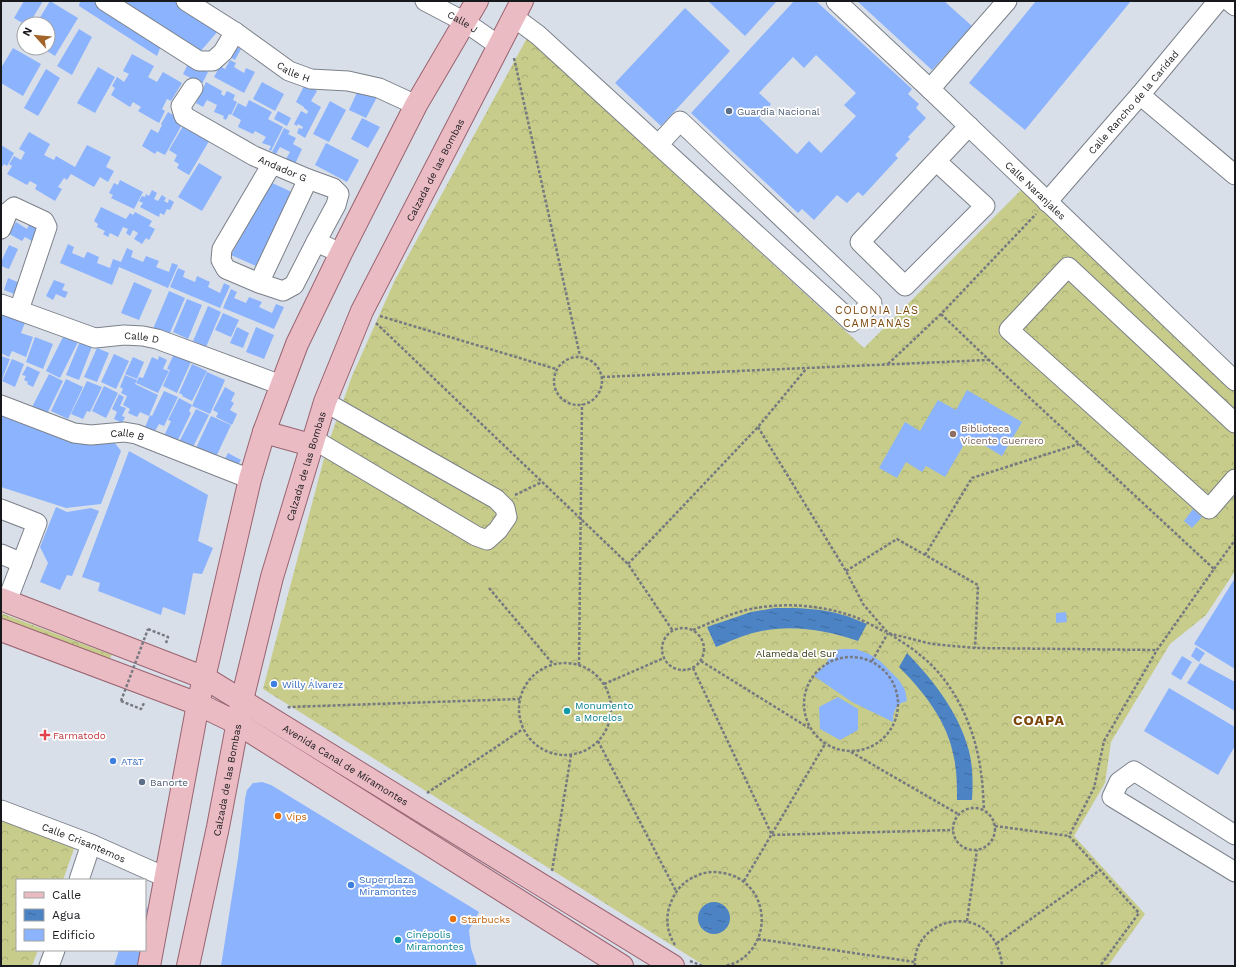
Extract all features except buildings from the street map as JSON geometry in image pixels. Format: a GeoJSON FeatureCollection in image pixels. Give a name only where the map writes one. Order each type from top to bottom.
{"type":"FeatureCollection","features":[{"type":"Feature","properties":{"kind":"main road"},"geometry":{"type":"LineString","coordinates":[[149,966],[198,704],[250,479],[264,432],[297,344],[341,252],[416,105],[476,1]]}},
{"type":"Feature","properties":{"kind":"main road","name":"Calzada de las Bombas"},"geometry":{"type":"LineString","coordinates":[[188,966],[218,828],[242,700],[272,577],[324,402],[362,311],[511,23]]}},
{"type":"Feature","properties":{"kind":"main road"},"geometry":{"type":"LineString","coordinates":[[264,432],[312,442]]}},
{"type":"Feature","properties":{"kind":"main road","name":"Avenida Canal de Miramontes"},"geometry":{"type":"LineString","coordinates":[[4,600],[205,678],[549,890],[679,958]]}},
{"type":"Feature","properties":{"kind":"main road"},"geometry":{"type":"LineString","coordinates":[[1,630],[198,704],[237,723],[622,966]]}},
{"type":"Feature","properties":{"kind":"street"},"geometry":{"type":"LineString","coordinates":[[105,1],[199,61],[213,61],[223,52],[235,32]]}},
{"type":"Feature","properties":{"kind":"street","name":"Calle H"},"geometry":{"type":"LineString","coordinates":[[186,1],[235,32],[289,71],[312,79],[348,81],[379,88],[416,105]]}},
{"type":"Feature","properties":{"kind":"street","name":"Calle J"},"geometry":{"type":"LineString","coordinates":[[425,1],[465,22],[511,23],[538,35],[658,145],[852,322],[872,303],[680,121],[658,145]]}},
{"type":"Feature","properties":{"kind":"street","name":"Calle Naranjales"},"geometry":{"type":"LineString","coordinates":[[836,1],[969,126],[1235,381]]}},
{"type":"Feature","properties":{"kind":"street"},"geometry":{"type":"LineString","coordinates":[[930,89],[1007,1]]}},
{"type":"Feature","properties":{"kind":"street","name":"Calle Rancho de la Caridad"},"geometry":{"type":"LineString","coordinates":[[1047,202],[1218,1]]}},
{"type":"Feature","properties":{"kind":"street"},"geometry":{"type":"LineString","coordinates":[[1228,1],[1235,6]]}},
{"type":"Feature","properties":{"kind":"street","name":"Andador G"},"geometry":{"type":"LineString","coordinates":[[193,88],[181,106],[184,116],[254,156],[333,188],[339,194],[336,205],[316,242]]}},
{"type":"Feature","properties":{"kind":"street"},"geometry":{"type":"LineString","coordinates":[[1140,94],[1235,175]]}},
{"type":"Feature","properties":{"kind":"street"},"geometry":{"type":"LineString","coordinates":[[936,161],[985,206],[905,286],[860,242],[936,161],[969,126]]}},
{"type":"Feature","properties":{"kind":"street"},"geometry":{"type":"LineString","coordinates":[[272,164],[222,249],[221,260],[226,269],[283,291],[294,285],[316,242],[341,252]]}},
{"type":"Feature","properties":{"kind":"street"},"geometry":{"type":"LineString","coordinates":[[259,283],[308,179]]}},
{"type":"Feature","properties":{"kind":"street"},"geometry":{"type":"LineString","coordinates":[[1,229],[8,212],[14,207],[44,221],[47,227],[19,310]]}},
{"type":"Feature","properties":{"kind":"street"},"geometry":{"type":"LineString","coordinates":[[1234,480],[1209,509],[1008,330],[1068,268],[1235,423]]}},
{"type":"Feature","properties":{"kind":"street","name":"Calle D"},"geometry":{"type":"LineString","coordinates":[[1,304],[95,338],[124,335],[143,336],[158,339],[281,385]]}},
{"type":"Feature","properties":{"kind":"street"},"geometry":{"type":"LineString","coordinates":[[312,442],[476,536],[487,540],[498,530],[507,517],[505,508],[496,499],[324,402]]}},
{"type":"Feature","properties":{"kind":"street","name":"Calle B"},"geometry":{"type":"LineString","coordinates":[[1,405],[74,433],[91,435],[124,432],[136,434],[250,479]]}},
{"type":"Feature","properties":{"kind":"street"},"geometry":{"type":"LineString","coordinates":[[1,510],[37,523],[22,563],[4,600]]}},
{"type":"Feature","properties":{"kind":"street"},"geometry":{"type":"LineString","coordinates":[[1,554],[22,563]]}},
{"type":"Feature","properties":{"kind":"street"},"geometry":{"type":"LineString","coordinates":[[1235,834],[1134,771],[1119,782],[1112,797],[1235,872]]}},
{"type":"Feature","properties":{"kind":"street","name":"Calle Crisantemos"},"geometry":{"type":"LineString","coordinates":[[1,810],[91,844],[165,877]]}},
{"type":"Feature","properties":{"kind":"street"},"geometry":{"type":"LineString","coordinates":[[79,879],[91,844]]}},
{"type":"Feature","properties":{"kind":"street"},"geometry":{"type":"LineString","coordinates":[[49,966],[55,951]]}},
{"type":"Feature","properties":{"kind":"path"},"geometry":{"type":"LineString","coordinates":[[511,23],[580,356]]}},
{"type":"Feature","properties":{"kind":"path"},"geometry":{"type":"LineString","coordinates":[[888,365],[941,314],[1047,202]]}},
{"type":"Feature","properties":{"kind":"path"},"geometry":{"type":"LineString","coordinates":[[362,311],[556,369]]}},
{"type":"Feature","properties":{"kind":"path"},"geometry":{"type":"LineString","coordinates":[[362,311],[628,564],[673,631]]}},
{"type":"Feature","properties":{"kind":"path"},"geometry":{"type":"LineString","coordinates":[[941,314],[1214,569]]}},
{"type":"Feature","properties":{"kind":"path"},"geometry":{"type":"LineString","coordinates":[[580,356],[588,358],[595,363],[600,370],[602,385],[593,399],[586,404],[570,404],[563,401],[558,395],[554,388],[553,380],[556,369],[564,360],[580,356]]}},
{"type":"Feature","properties":{"kind":"path"},"geometry":{"type":"LineString","coordinates":[[602,377],[989,360]]}},
{"type":"Feature","properties":{"kind":"path"},"geometry":{"type":"LineString","coordinates":[[628,564],[758,426],[806,368]]}},
{"type":"Feature","properties":{"kind":"path"},"geometry":{"type":"LineString","coordinates":[[579,665],[582,404]]}},
{"type":"Feature","properties":{"kind":"path"},"geometry":{"type":"LineString","coordinates":[[758,426],[846,570],[863,604],[888,633],[932,644],[975,648],[1157,650]]}},
{"type":"Feature","properties":{"kind":"path"},"geometry":{"type":"LineString","coordinates":[[925,555],[972,478],[1079,444]]}},
{"type":"Feature","properties":{"kind":"path"},"geometry":{"type":"LineString","coordinates":[[513,496],[542,482]]}},
{"type":"Feature","properties":{"kind":"path"},"geometry":{"type":"LineString","coordinates":[[846,570],[898,539],[978,585],[975,648]]}},
{"type":"Feature","properties":{"kind":"path"},"geometry":{"type":"LineString","coordinates":[[1069,836],[1094,788],[1104,741],[1157,650],[1235,540]]}},
{"type":"Feature","properties":{"kind":"path"},"geometry":{"type":"LineString","coordinates":[[489,588],[553,664]]}},
{"type":"Feature","properties":{"kind":"path"},"geometry":{"type":"LineString","coordinates":[[693,630],[750,609],[777,606],[803,606],[829,610],[854,617],[888,633],[921,655],[939,673],[954,692],[968,722],[976,747],[981,773],[984,810]]}},
{"type":"Feature","properties":{"kind":"path"},"geometry":{"type":"LineString","coordinates":[[679,628],[693,630],[703,640],[704,654],[701,661],[693,668],[688,670],[676,670],[671,667],[664,658],[662,646],[668,634],[673,631],[679,628]]}},
{"type":"Feature","properties":{"kind":"path"},"geometry":{"type":"LineString","coordinates":[[141,709],[121,701],[148,629],[168,637]]}},
{"type":"Feature","properties":{"kind":"path"},"geometry":{"type":"LineString","coordinates":[[872,661],[888,633]]}},
{"type":"Feature","properties":{"kind":"path"},"geometry":{"type":"LineString","coordinates":[[842,657],[857,657],[872,661],[884,669],[892,680],[897,694],[898,708],[895,721],[887,734],[877,743],[864,750],[837,750],[825,744],[816,737],[810,728],[804,714],[803,699],[807,684],[816,672],[828,662],[842,657]]}},
{"type":"Feature","properties":{"kind":"path"},"geometry":{"type":"LineString","coordinates":[[604,684],[664,658]]}},
{"type":"Feature","properties":{"kind":"path"},"geometry":{"type":"LineString","coordinates":[[701,661],[810,728]]}},
{"type":"Feature","properties":{"kind":"path"},"geometry":{"type":"LineString","coordinates":[[566,662],[579,665],[593,672],[604,684],[610,698],[612,714],[607,729],[598,742],[586,751],[571,755],[557,755],[543,750],[531,741],[523,729],[519,714],[520,699],[524,687],[541,669],[553,664],[566,662]]}},
{"type":"Feature","properties":{"kind":"path"},"geometry":{"type":"LineString","coordinates":[[693,668],[772,835]]}},
{"type":"Feature","properties":{"kind":"path"},"geometry":{"type":"LineString","coordinates":[[277,722],[289,706],[520,699]]}},
{"type":"Feature","properties":{"kind":"path"},"geometry":{"type":"LineString","coordinates":[[411,804],[523,729]]}},
{"type":"Feature","properties":{"kind":"path"},"geometry":{"type":"LineString","coordinates":[[598,742],[676,890]]}},
{"type":"Feature","properties":{"kind":"path"},"geometry":{"type":"LineString","coordinates":[[744,881],[825,744]]}},
{"type":"Feature","properties":{"kind":"path"},"geometry":{"type":"LineString","coordinates":[[850,751],[958,814]]}},
{"type":"Feature","properties":{"kind":"path"},"geometry":{"type":"LineString","coordinates":[[549,890],[571,755]]}},
{"type":"Feature","properties":{"kind":"path"},"geometry":{"type":"LineString","coordinates":[[970,807],[977,807],[984,810],[989,814],[995,826],[991,841],[987,845],[977,850],[967,849],[958,844],[952,830],[958,814],[970,807]]}},
{"type":"Feature","properties":{"kind":"path"},"geometry":{"type":"LineString","coordinates":[[995,826],[1069,836],[1139,913],[1100,966]]}},
{"type":"Feature","properties":{"kind":"path"},"geometry":{"type":"LineString","coordinates":[[772,835],[952,830]]}},
{"type":"Feature","properties":{"kind":"path"},"geometry":{"type":"LineString","coordinates":[[967,921],[977,850]]}},
{"type":"Feature","properties":{"kind":"path"},"geometry":{"type":"LineString","coordinates":[[997,943],[1100,870]]}},
{"type":"Feature","properties":{"kind":"path"},"geometry":{"type":"LineString","coordinates":[[703,966],[679,958],[670,937],[667,921],[669,905],[676,890],[687,880],[701,874],[716,872],[730,874],[744,881],[754,893],[761,908],[762,924],[758,939],[749,952],[736,962],[725,966]]}},
{"type":"Feature","properties":{"kind":"path"},"geometry":{"type":"LineString","coordinates":[[915,966],[918,947],[926,935],[938,926],[952,921],[967,921],[979,925],[989,933],[997,943],[1001,954],[1002,966]]}},
{"type":"Feature","properties":{"kind":"path"},"geometry":{"type":"LineString","coordinates":[[758,939],[915,962]]}},
{"type":"Feature","properties":{"kind":"green space","name":"Alameda del Sur"},"geometry":{"type":"Polygon","coordinates":[[[527,38],[864,348],[1023,188],[1235,392],[1235,571],[1206,615],[1170,644],[1111,742],[1105,783],[1074,836],[1145,914],[1108,966],[705,966],[263,689],[327,447],[352,376],[395,280],[527,38]]]}},
{"type":"Feature","properties":{"kind":"green space"},"geometry":{"type":"Polygon","coordinates":[[[1,613],[112,655],[109,660],[1,619],[1,613]]]}},
{"type":"Feature","properties":{"kind":"green space"},"geometry":{"type":"Polygon","coordinates":[[[1,817],[75,846],[63,879],[16,879],[16,951],[38,951],[32,966],[1,966],[1,817]]]}},
{"type":"Feature","properties":{"kind":"water"},"geometry":{"type":"Polygon","coordinates":[[[775,608],[801,608],[827,611],[867,624],[858,641],[821,631],[782,628],[752,633],[716,647],[707,627],[751,612],[775,608]]]}},
{"type":"Feature","properties":{"kind":"water"},"geometry":{"type":"Polygon","coordinates":[[[907,653],[936,686],[952,711],[965,737],[970,757],[973,788],[972,800],[957,800],[955,763],[951,745],[941,720],[926,697],[899,667],[907,653]]]}},
{"type":"Feature","properties":{"kind":"water"},"geometry":{"type":"Polygon","coordinates":[[[714,902],[720,903],[727,909],[730,918],[729,924],[723,931],[714,934],[708,933],[701,927],[698,918],[699,912],[705,905],[714,902]]]}},
{"type":"Feature","properties":{"kind":"place","name":"Guardia Nacional"},"geometry":{"type":"Point","coordinates":[729,111]}},
{"type":"Feature","properties":{"kind":"place","name":"Biblioteca Vicente Guerrero"},"geometry":{"type":"Point","coordinates":[953,434]}},
{"type":"Feature","properties":{"kind":"place","name":"Willy Álvarez"},"geometry":{"type":"Point","coordinates":[274,684]}},
{"type":"Feature","properties":{"kind":"place","name":"Monumento a Morelos"},"geometry":{"type":"Point","coordinates":[567,711]}},
{"type":"Feature","properties":{"kind":"place","name":"Farmatodo"},"geometry":{"type":"Point","coordinates":[45,735]}},
{"type":"Feature","properties":{"kind":"place","name":"AT&T"},"geometry":{"type":"Point","coordinates":[113,761]}},
{"type":"Feature","properties":{"kind":"place","name":"Banorte"},"geometry":{"type":"Point","coordinates":[142,782]}},
{"type":"Feature","properties":{"kind":"place","name":"Vips"},"geometry":{"type":"Point","coordinates":[278,816]}},
{"type":"Feature","properties":{"kind":"place","name":"Superplaza Miramontes"},"geometry":{"type":"Point","coordinates":[351,885]}},
{"type":"Feature","properties":{"kind":"place","name":"Starbucks"},"geometry":{"type":"Point","coordinates":[453,919]}},
{"type":"Feature","properties":{"kind":"place","name":"Cinépolis Miramontes"},"geometry":{"type":"Point","coordinates":[398,940]}},
{"type":"Feature","properties":{"kind":"district","name":"COLONIA LAS CAMPANAS"},"geometry":{"type":"Point","coordinates":[877,316]}},
{"type":"Feature","properties":{"kind":"district","name":"COAPA"},"geometry":{"type":"Point","coordinates":[1039,720]}}]}
